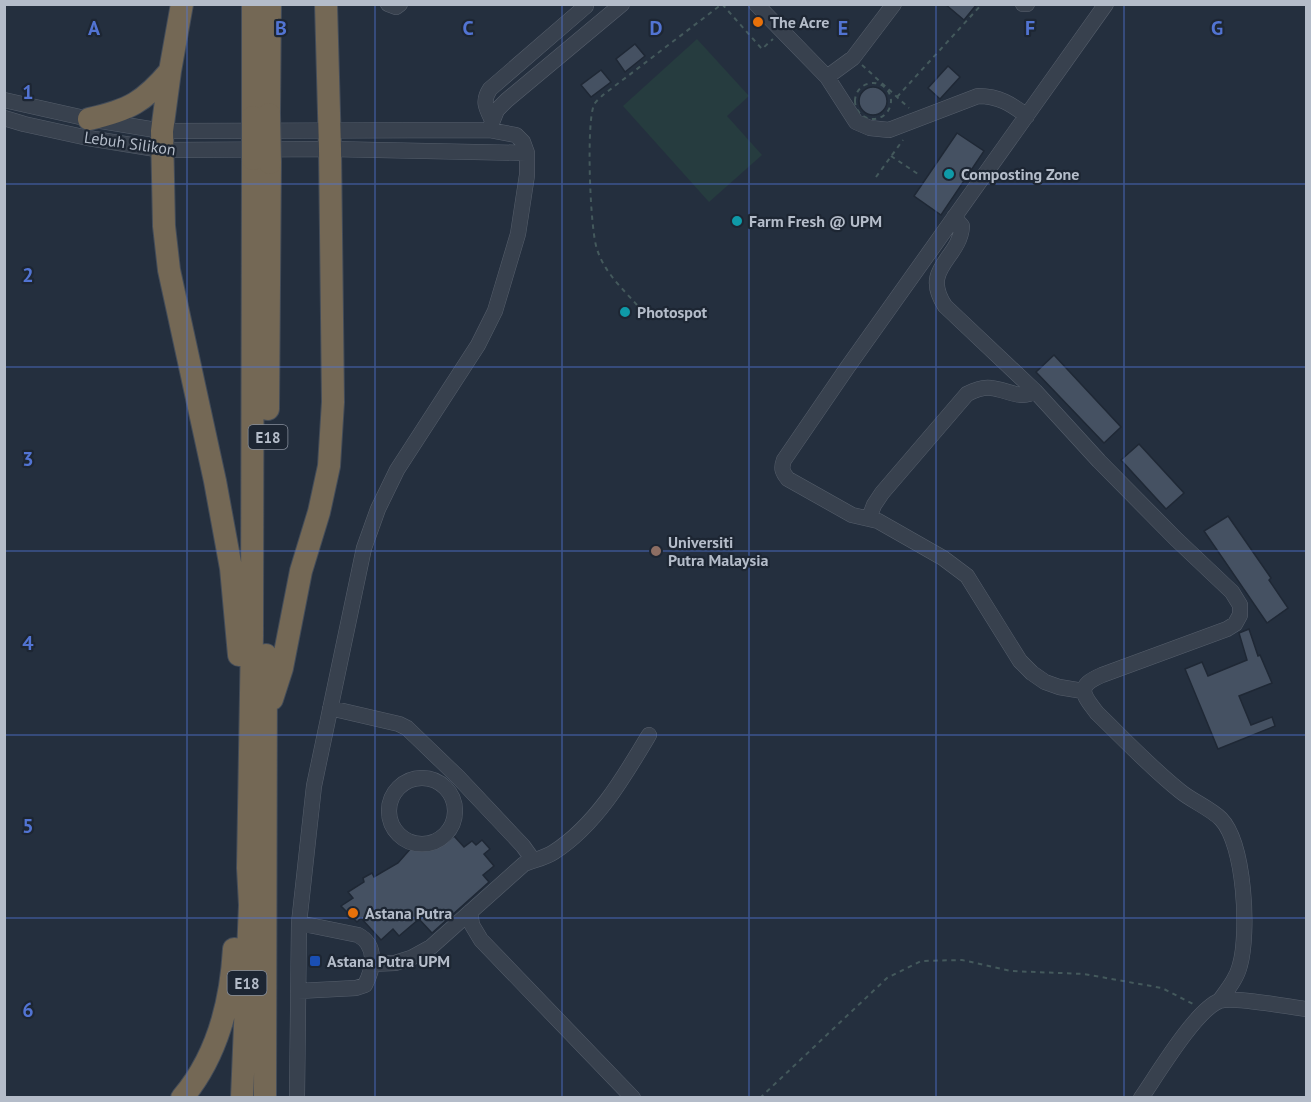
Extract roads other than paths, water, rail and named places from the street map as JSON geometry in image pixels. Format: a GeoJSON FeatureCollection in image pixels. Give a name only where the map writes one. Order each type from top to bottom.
{"type":"FeatureCollection","features":[{"type":"Feature","properties":{"kind":"highway"},"geometry":{"type":"LineString","coordinates":[[182,4],[170,70],[162,140],[165,226],[170,270],[227,546],[240,656],[251,678]]}},
{"type":"Feature","properties":{"kind":"highway","name":"E18"},"geometry":{"type":"LineString","coordinates":[[253,4],[261,115],[266,712],[263,1091]]}},
{"type":"Feature","properties":{"kind":"highway","name":"E18"},"geometry":{"type":"LineString","coordinates":[[261,115],[270,4]]}},
{"type":"Feature","properties":{"kind":"highway"},"geometry":{"type":"LineString","coordinates":[[266,712],[282,668],[301,571],[319,512],[329,466],[333,402],[326,4]]}},
{"type":"Feature","properties":{"kind":"highway"},"geometry":{"type":"LineString","coordinates":[[89,119],[120,112],[137,103],[156,88],[170,70]]}},
{"type":"Feature","properties":{"kind":"highway","name":"E18"},"geometry":{"type":"LineString","coordinates":[[242,1098],[250,905],[248,868],[261,161]]}},
{"type":"Feature","properties":{"kind":"highway"},"geometry":{"type":"LineString","coordinates":[[182,1098],[209,1055],[226,1013],[233,969],[236,906],[248,868]]}},
{"type":"Feature","properties":{"kind":"street"},"geometry":{"type":"LineString","coordinates":[[388,4],[396,7],[400,4]]}},
{"type":"Feature","properties":{"kind":"street"},"geometry":{"type":"LineString","coordinates":[[490,125],[507,100],[622,4]]}},
{"type":"Feature","properties":{"kind":"street"},"geometry":{"type":"LineString","coordinates":[[756,4],[826,77],[856,122],[870,128],[889,130],[978,96],[991,96],[1004,100],[1027,116]]}},
{"type":"Feature","properties":{"kind":"street"},"geometry":{"type":"LineString","coordinates":[[826,77],[853,58],[894,4]]}},
{"type":"Feature","properties":{"kind":"street"},"geometry":{"type":"LineString","coordinates":[[1083,691],[1059,687],[1045,682],[1032,673],[1020,661],[967,576],[943,558],[894,529],[869,518],[852,515],[788,479],[783,474],[782,467],[784,460],[847,368],[1106,4]]}},
{"type":"Feature","properties":{"kind":"street"},"geometry":{"type":"LineString","coordinates":[[490,125],[484,103],[485,95],[490,88],[586,5],[598,23]]}},
{"type":"Feature","properties":{"kind":"street","name":"Lebuh Silikon"},"geometry":{"type":"LineString","coordinates":[[4,100],[89,119],[162,140]]}},
{"type":"Feature","properties":{"kind":"street","name":"Lebuh Silikon"},"geometry":{"type":"LineString","coordinates":[[4,118],[78,136],[162,140],[330,139]]}},
{"type":"Feature","properties":{"kind":"street"},"geometry":{"type":"LineString","coordinates":[[297,1098],[299,923],[314,786],[357,576],[378,509],[397,470],[478,345],[495,311],[518,234],[527,175],[527,153],[523,142],[516,135],[490,125],[330,139]]}},
{"type":"Feature","properties":{"kind":"street"},"geometry":{"type":"LineString","coordinates":[[330,139],[527,153]]}},
{"type":"Feature","properties":{"kind":"street"},"geometry":{"type":"LineString","coordinates":[[954,217],[962,226],[961,234],[938,275],[938,295],[945,306],[1035,391],[1099,461],[1232,592],[1240,605],[1240,615],[1235,624],[1227,629],[1096,677],[1085,685],[1083,691],[1085,698],[1097,712],[1179,790],[1222,819],[1233,840],[1239,860],[1244,898],[1243,944],[1240,964],[1233,982],[1220,1000],[1193,1025],[1141,1098]]}},
{"type":"Feature","properties":{"kind":"street"},"geometry":{"type":"LineString","coordinates":[[869,518],[882,493],[968,394],[990,387],[1025,395],[1035,391]]}},
{"type":"Feature","properties":{"kind":"street"},"geometry":{"type":"LineString","coordinates":[[330,708],[399,724],[407,729],[458,777],[523,846],[533,860]]}},
{"type":"Feature","properties":{"kind":"street"},"geometry":{"type":"LineString","coordinates":[[371,964],[395,963],[411,958],[431,947],[524,864],[541,859],[564,845],[583,827],[619,782],[645,741]]}},
{"type":"Feature","properties":{"kind":"street"},"geometry":{"type":"LineString","coordinates":[[447,789],[458,777]]}},
{"type":"Feature","properties":{"kind":"street"},"geometry":{"type":"LineString","coordinates":[[415,778],[426,778],[438,782],[447,789],[453,799],[454,822],[439,840],[429,844],[417,844],[405,841],[396,834],[390,823],[388,812],[395,790],[404,782],[415,778]]}},
{"type":"Feature","properties":{"kind":"street"},"geometry":{"type":"LineString","coordinates":[[470,912],[472,925],[481,940],[633,1098]]}},
{"type":"Feature","properties":{"kind":"street"},"geometry":{"type":"LineString","coordinates":[[298,991],[356,988],[365,985],[370,976],[371,964],[371,948],[366,940],[358,935],[299,923]]}},
{"type":"Feature","properties":{"kind":"street"},"geometry":{"type":"LineString","coordinates":[[1220,1000],[1306,1009]]}},
{"type":"Feature","properties":{"kind":"place","name":"The Acre"},"geometry":{"type":"Point","coordinates":[758,22]}},
{"type":"Feature","properties":{"kind":"place","name":"Composting Zone"},"geometry":{"type":"Point","coordinates":[949,174]}},
{"type":"Feature","properties":{"kind":"place","name":"Farm Fresh @ UPM"},"geometry":{"type":"Point","coordinates":[737,221]}},
{"type":"Feature","properties":{"kind":"place","name":"Photospot"},"geometry":{"type":"Point","coordinates":[625,312]}},
{"type":"Feature","properties":{"kind":"place","name":"Universiti Putra Malaysia"},"geometry":{"type":"Point","coordinates":[656,551]}},
{"type":"Feature","properties":{"kind":"place","name":"Astana Putra"},"geometry":{"type":"Point","coordinates":[353,913]}},
{"type":"Feature","properties":{"kind":"place","name":"Astana Putra UPM"},"geometry":{"type":"Point","coordinates":[315,961]}}]}
